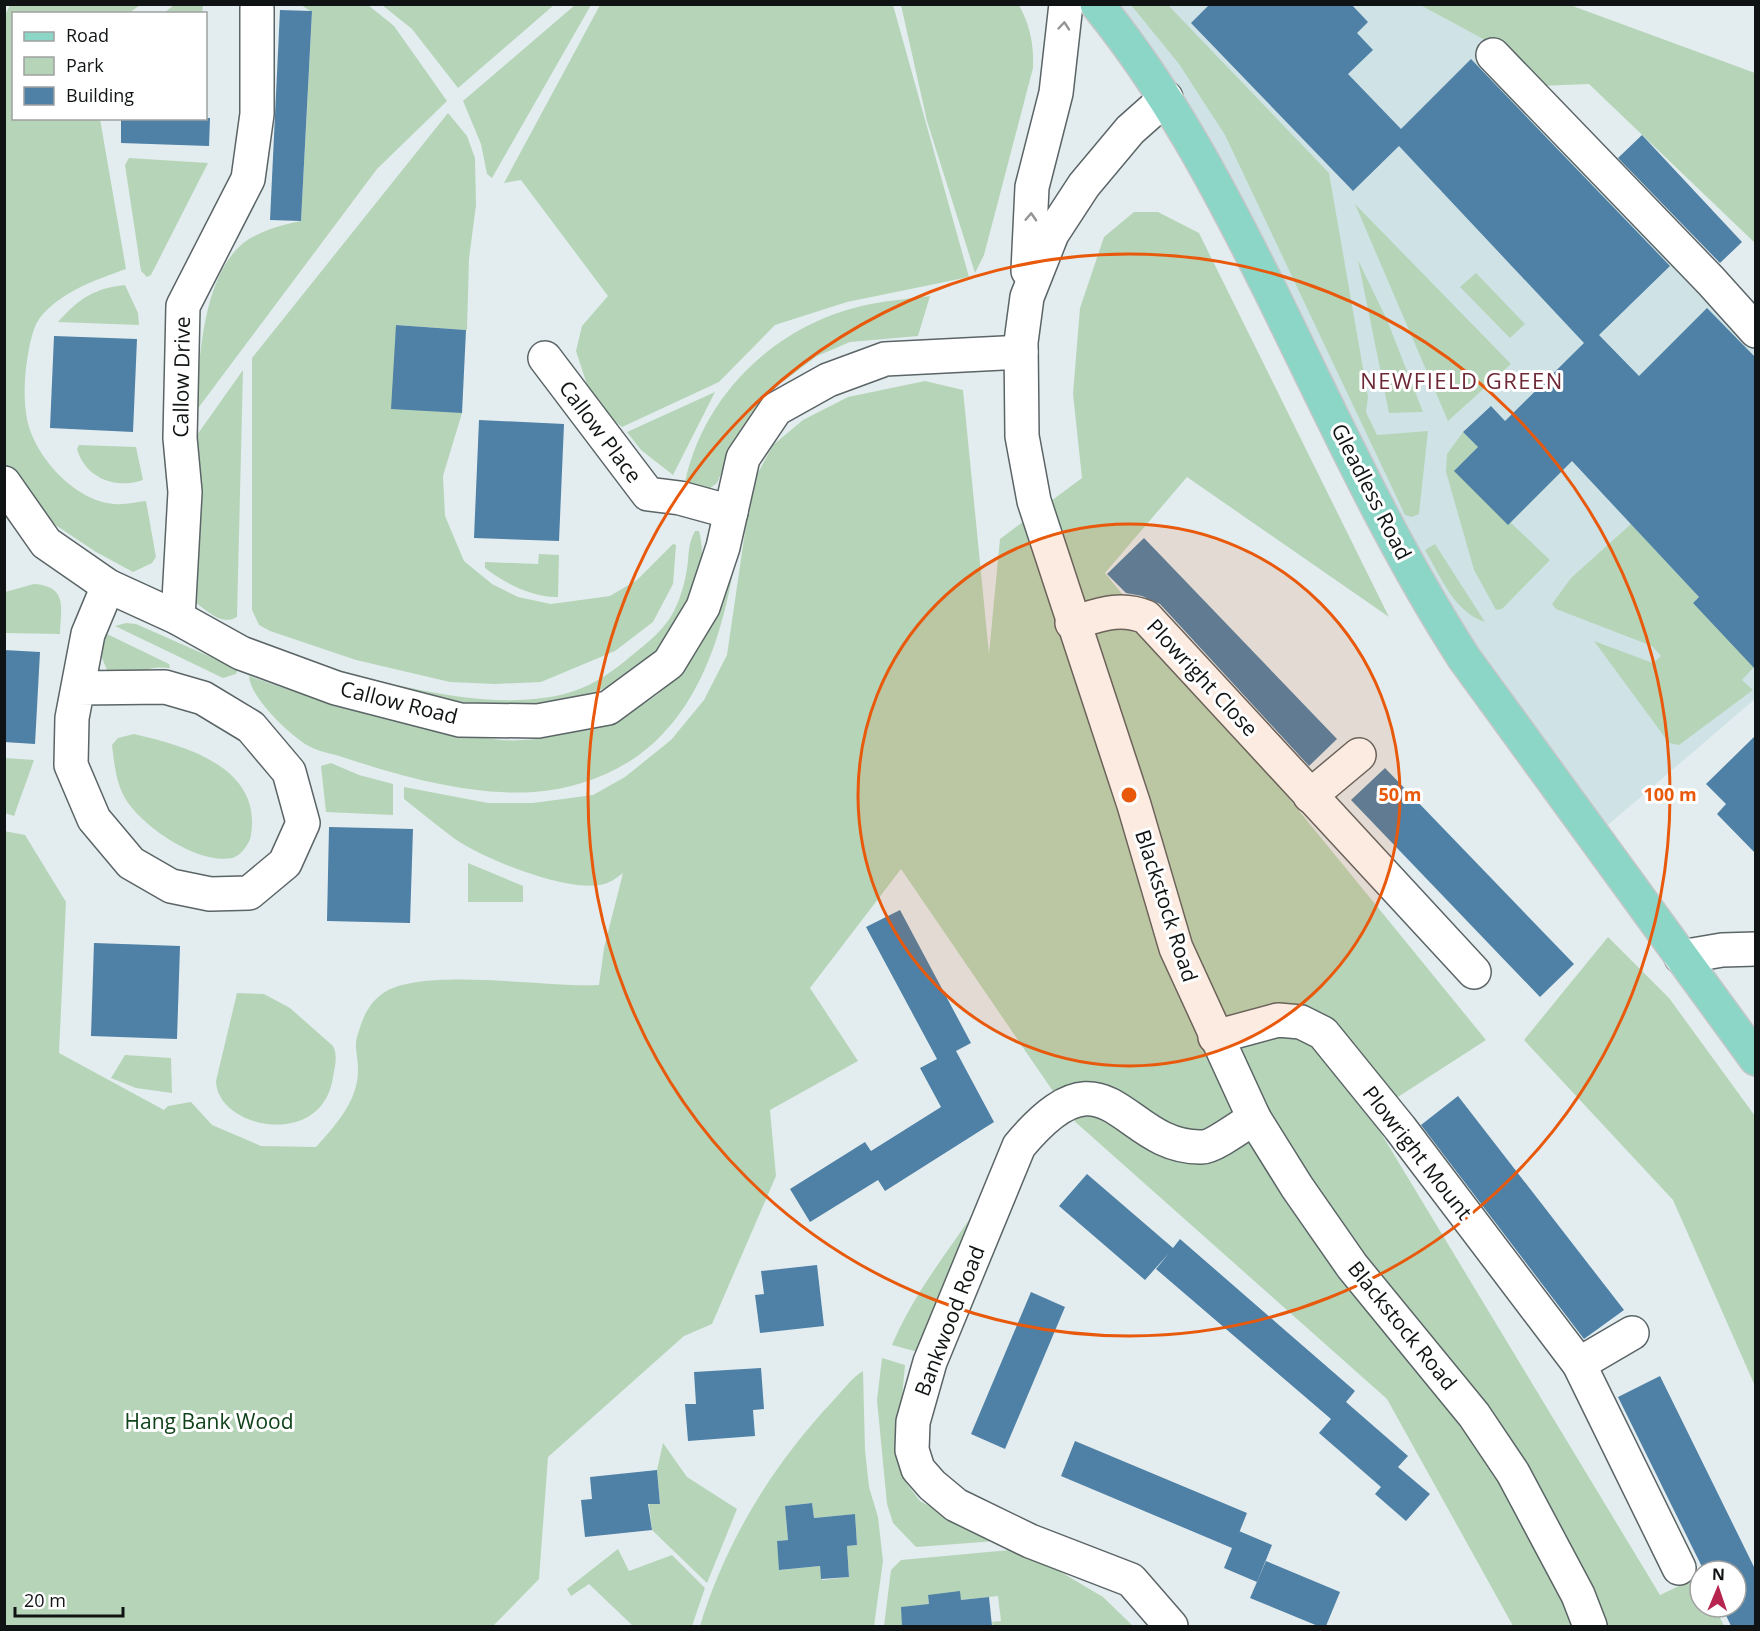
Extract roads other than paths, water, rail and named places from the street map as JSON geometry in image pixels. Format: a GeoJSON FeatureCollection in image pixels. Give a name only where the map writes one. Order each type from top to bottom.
{"type":"FeatureCollection","features":[{"type":"Feature","properties":{"kind":"main road","name":"Gleadless Road"},"geometry":{"type":"LineString","coordinates":[[1097,4],[1139,57],[1166,98],[1233,217],[1418,585],[1464,658],[1755,1059]]}},
{"type":"Feature","properties":{"kind":"street"},"geometry":{"type":"LineString","coordinates":[[1027,297],[1032,187],[1056,93],[1066,4]]}},
{"type":"Feature","properties":{"kind":"street","name":"Callow Drive"},"geometry":{"type":"LineString","coordinates":[[178,618],[185,492],[180,438],[183,306],[248,179],[257,114],[257,8]]}},
{"type":"Feature","properties":{"kind":"street"},"geometry":{"type":"LineString","coordinates":[[1493,55],[1711,281],[1755,331]]}},
{"type":"Feature","properties":{"kind":"street","name":"Blackstock Road"},"geometry":{"type":"LineString","coordinates":[[1166,98],[1130,130],[1084,185],[1053,234],[1027,297],[1021,352],[1022,436],[1034,501],[1134,806],[1176,948],[1254,1118],[1297,1187],[1352,1266],[1474,1415],[1513,1473],[1578,1595],[1590,1626]]}},
{"type":"Feature","properties":{"kind":"street","name":"Callow Road"},"geometry":{"type":"LineString","coordinates":[[4,483],[46,543],[108,586],[178,618],[241,653],[336,688],[460,720],[538,721],[608,708],[669,663],[703,607],[723,547],[743,458],[776,409],[828,380],[885,359],[1021,352]]}},
{"type":"Feature","properties":{"kind":"street","name":"Callow Place"},"geometry":{"type":"LineString","coordinates":[[545,358],[648,494],[680,498],[731,512]]}},
{"type":"Feature","properties":{"kind":"street"},"geometry":{"type":"LineString","coordinates":[[79,688],[165,687],[203,698],[251,727],[289,772],[303,823],[285,863],[249,893],[210,894],[171,886],[131,863],[94,819],[71,765],[72,718],[88,634],[108,586]]}},
{"type":"Feature","properties":{"kind":"street","name":"Plowright Close"},"geometry":{"type":"LineString","coordinates":[[1072,622],[1120,610],[1146,617],[1474,972]]}},
{"type":"Feature","properties":{"kind":"street"},"geometry":{"type":"LineString","coordinates":[[1310,796],[1359,755]]}},
{"type":"Feature","properties":{"kind":"street"},"geometry":{"type":"LineString","coordinates":[[1681,957],[1722,950],[1755,948]]}},
{"type":"Feature","properties":{"kind":"street","name":"Plowright Mount"},"geometry":{"type":"LineString","coordinates":[[1215,1037],[1278,1020],[1302,1022],[1323,1033],[1400,1128],[1579,1364],[1679,1568]]}},
{"type":"Feature","properties":{"kind":"street","name":"Bankwood Road"},"geometry":{"type":"LineString","coordinates":[[1171,1626],[1131,1580],[1030,1541],[956,1506],[918,1469],[912,1450],[913,1422],[930,1362],[1019,1146],[1036,1126],[1064,1103],[1088,1099],[1117,1106],[1176,1144],[1204,1147],[1254,1118]]}},
{"type":"Feature","properties":{"kind":"street"},"geometry":{"type":"LineString","coordinates":[[1579,1364],[1632,1333]]}},
{"type":"Feature","properties":{"kind":"district","name":"NEWFIELD GREEN"},"geometry":{"type":"Point","coordinates":[1462,381]}},
{"type":"Feature","properties":{"kind":"park label","name":"Hang Bank Wood"},"geometry":{"type":"Point","coordinates":[209,1422]}}]}
